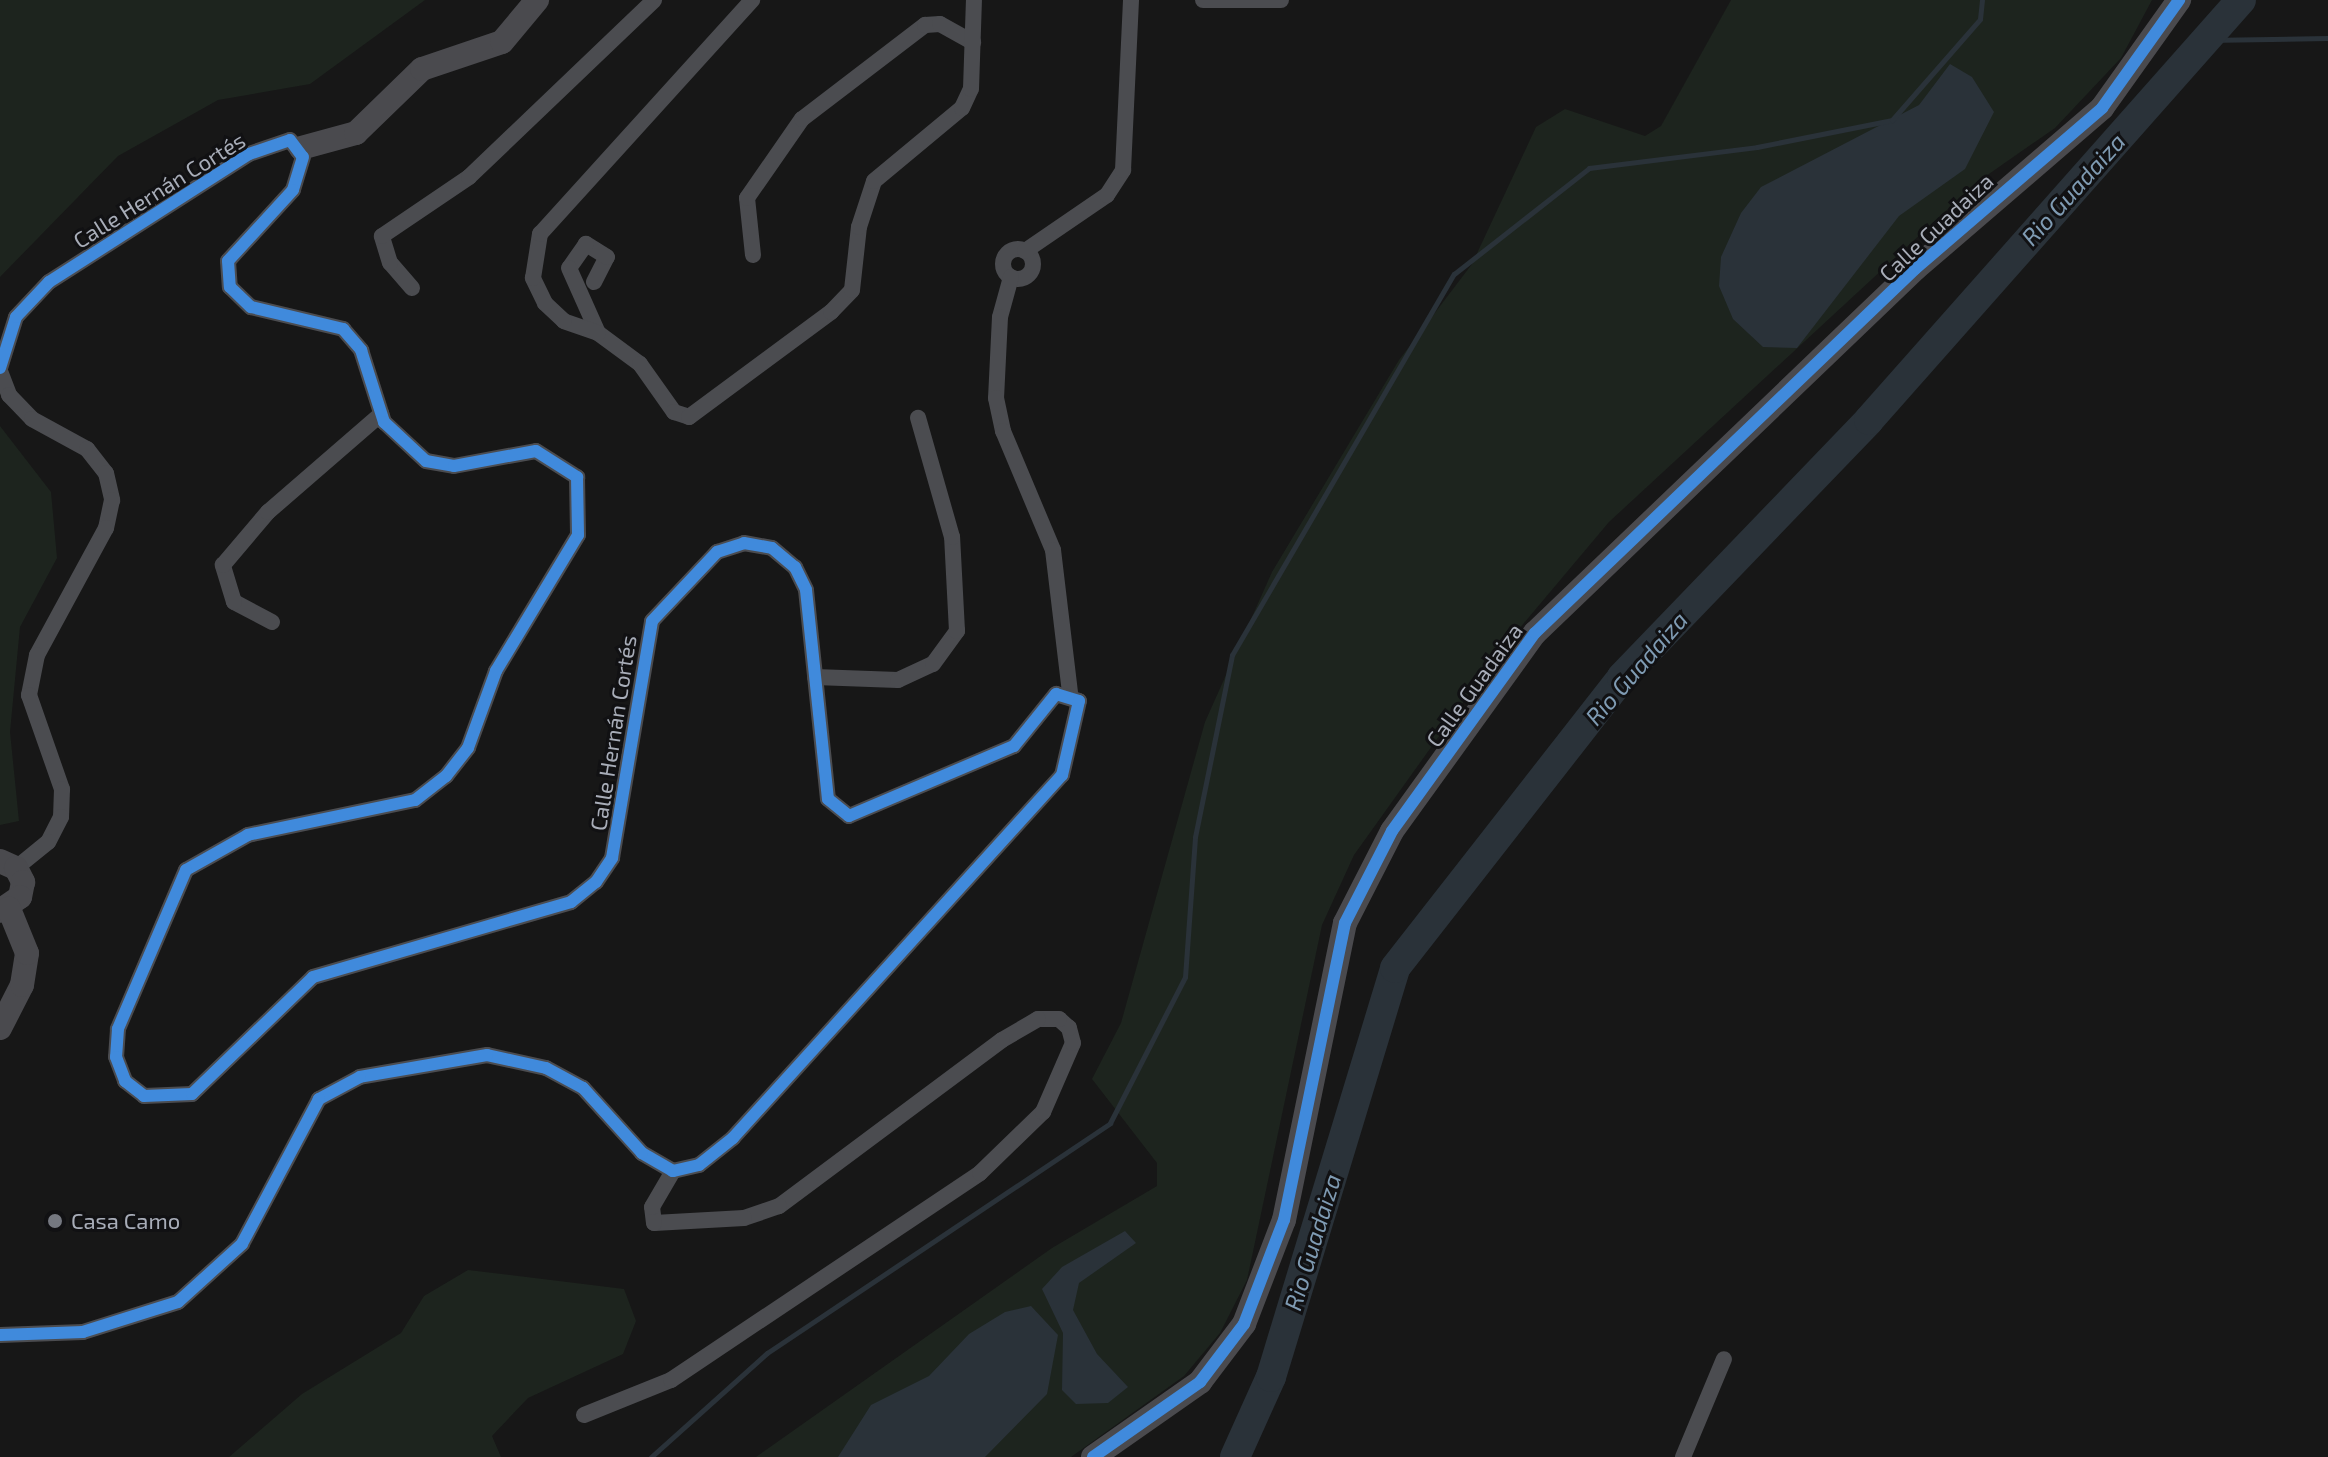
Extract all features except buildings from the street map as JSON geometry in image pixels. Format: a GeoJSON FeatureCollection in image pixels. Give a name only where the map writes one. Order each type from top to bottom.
{"type":"FeatureCollection","features":[{"type":"Feature","properties":{"kind":"street"},"geometry":{"type":"LineString","coordinates":[[301,148],[356,133],[422,69],[502,42],[537,0]]}},
{"type":"Feature","properties":{"kind":"street"},"geometry":{"type":"LineString","coordinates":[[412,288],[390,263],[382,236],[469,177],[654,0]]}},
{"type":"Feature","properties":{"kind":"street"},"geometry":{"type":"LineString","coordinates":[[752,0],[540,234],[533,278],[545,303],[564,321],[598,333],[640,364],[674,412],[689,417],[831,312],[852,290],[859,227],[874,181],[962,108],[971,89],[974,0]]}},
{"type":"Feature","properties":{"kind":"street"},"geometry":{"type":"LineString","coordinates":[[0,1335],[83,1332],[178,1302],[242,1244],[319,1099],[360,1077],[487,1055],[546,1068],[583,1088],[642,1153],[673,1171],[699,1165],[733,1138],[1062,775],[1079,701],[1070,693],[1053,550],[1003,431],[996,398],[1000,317],[1011,277],[1031,271],[1025,251],[1107,195],[1123,170],[1131,0]]}},
{"type":"Feature","properties":{"kind":"street"},"geometry":{"type":"LineString","coordinates":[[1203,0],[1281,0]]}},
{"type":"Feature","properties":{"kind":"street","name":"Calle Guadaiza"},"geometry":{"type":"LineString","coordinates":[[1093,1457],[1200,1382],[1244,1324],[1284,1220],[1345,923],[1392,831],[1535,633],[1915,269],[2102,108],[2179,0]]}},
{"type":"Feature","properties":{"kind":"street"},"geometry":{"type":"LineString","coordinates":[[753,255],[747,198],[802,119],[925,25],[940,24],[973,42]]}},
{"type":"Feature","properties":{"kind":"street","name":"Calle Hernán Cortés"},"geometry":{"type":"LineString","coordinates":[[8,864],[48,842],[61,817],[62,789],[29,695],[37,655],[106,528],[112,500],[106,473],[87,449],[32,419],[9,395],[0,370],[16,317],[49,282],[249,154],[290,140],[301,148],[293,190],[228,261],[230,287],[251,307],[343,329],[361,350],[381,414],[426,461],[454,466],[536,451],[559,460],[577,477],[578,535],[496,671],[468,748],[446,776],[415,800],[248,835],[186,870],[118,1029],[116,1057],[125,1081],[144,1096],[192,1094],[313,977],[571,902],[596,882],[612,858],[652,621],[717,552],[758,545],[795,567],[806,590],[828,799],[849,816],[1014,746],[1056,694],[1070,693]]}},
{"type":"Feature","properties":{"kind":"street"},"geometry":{"type":"LineString","coordinates":[[594,282],[607,257],[586,244],[569,268],[598,333]]}},
{"type":"Feature","properties":{"kind":"street"},"geometry":{"type":"LineString","coordinates":[[272,622],[234,602],[223,565],[268,512],[381,414]]}},
{"type":"Feature","properties":{"kind":"street"},"geometry":{"type":"LineString","coordinates":[[815,677],[898,680],[933,664],[957,631],[952,537],[918,418]]}},
{"type":"Feature","properties":{"kind":"street"},"geometry":{"type":"LineString","coordinates":[[0,1028],[22,985],[27,953],[5,910],[20,897],[8,864]]}},
{"type":"Feature","properties":{"kind":"street"},"geometry":{"type":"LineString","coordinates":[[584,1415],[671,1380],[980,1173],[1043,1112],[1073,1043],[1069,1028],[1059,1019],[1038,1019],[1002,1040],[779,1206],[744,1218],[654,1223],[652,1207],[673,1171]]}},
{"type":"Feature","properties":{"kind":"street"},"geometry":{"type":"LineString","coordinates":[[1683,1457],[1724,1359]]}},
{"type":"Feature","properties":{"kind":"shaded area"},"geometry":{"type":"Polygon","coordinates":[[[0,0],[425,0],[310,84],[218,100],[118,156],[0,277],[0,0]]]}},
{"type":"Feature","properties":{"kind":"shaded area"},"geometry":{"type":"Polygon","coordinates":[[[1731,0],[2152,0],[2121,58],[2055,128],[1976,183],[1609,522],[1497,655],[1354,855],[1322,925],[1247,1280],[1220,1333],[1184,1376],[1071,1457],[756,1457],[1052,1248],[1157,1186],[1157,1163],[1092,1079],[1121,1023],[1205,722],[1272,572],[1399,360],[1472,264],[1536,127],[1565,109],[1645,136],[1661,126],[1731,0]]]}},
{"type":"Feature","properties":{"kind":"shaded area"},"geometry":{"type":"Polygon","coordinates":[[[1950,64],[1972,77],[1994,112],[1965,169],[1899,216],[1797,348],[1763,347],[1733,319],[1719,286],[1721,257],[1741,213],[1761,187],[1919,105],[1950,64]]]}},
{"type":"Feature","properties":{"kind":"shaded area"},"geometry":{"type":"Polygon","coordinates":[[[0,426],[51,492],[57,558],[20,627],[10,732],[19,821],[0,825],[0,426]]]}},
{"type":"Feature","properties":{"kind":"shaded area"},"geometry":{"type":"Polygon","coordinates":[[[1125,1231],[1136,1243],[1079,1283],[1073,1310],[1097,1354],[1128,1387],[1108,1403],[1076,1404],[1062,1390],[1063,1333],[1042,1289],[1062,1267],[1125,1231]]]}},
{"type":"Feature","properties":{"kind":"shaded area"},"geometry":{"type":"Polygon","coordinates":[[[468,1270],[624,1289],[636,1321],[623,1354],[528,1398],[492,1436],[501,1457],[229,1457],[302,1394],[401,1333],[424,1296],[468,1270]]]}},
{"type":"Feature","properties":{"kind":"shaded area"},"geometry":{"type":"Polygon","coordinates":[[[1031,1306],[1058,1335],[1047,1394],[985,1457],[838,1457],[871,1405],[929,1376],[969,1334],[1005,1312],[1031,1306]]]}},
{"type":"Feature","properties":{"kind":"waterway"},"geometry":{"type":"LineString","coordinates":[[651,1457],[767,1353],[1110,1123],[1185,977],[1195,837],[1232,655],[1454,274],[1589,168],[1757,147],[1892,120],[1980,19],[1982,0]]}},
{"type":"Feature","properties":{"kind":"waterway","name":"Rio Guadaiza"},"geometry":{"type":"LineString","coordinates":[[1235,1457],[1271,1377],[1395,968],[1622,677],[1869,420],[2241,0]]}},
{"type":"Feature","properties":{"kind":"waterway"},"geometry":{"type":"LineString","coordinates":[[2206,40],[2328,38]]}},
{"type":"Feature","properties":{"kind":"cycle path"},"geometry":{"type":"LineString","coordinates":[[1093,1457],[1200,1382],[1244,1324],[1284,1220],[1345,923],[1392,831],[1535,633],[1915,269],[2102,108],[2179,0]]}},
{"type":"Feature","properties":{"kind":"cycle path"},"geometry":{"type":"LineString","coordinates":[[0,368],[16,317],[49,282],[249,154],[290,140],[303,157],[293,190],[228,261],[230,287],[251,307],[343,329],[361,350],[384,422],[426,461],[454,466],[536,451],[577,477],[578,535],[496,671],[468,748],[446,776],[415,800],[248,835],[186,870],[118,1029],[116,1057],[125,1081],[144,1096],[192,1094],[313,977],[571,902],[596,882],[612,858],[652,621],[717,552],[744,543],[772,548],[795,567],[806,590],[828,799],[849,816],[1014,746],[1056,694],[1079,701],[1062,775],[733,1138],[699,1165],[673,1171],[642,1153],[583,1088],[546,1068],[487,1055],[360,1077],[319,1099],[242,1244],[178,1302],[83,1332],[0,1335]]}},
{"type":"Feature","properties":{"kind":"place","name":"Casa Camo"},"geometry":{"type":"Point","coordinates":[55,1221]}}]}
